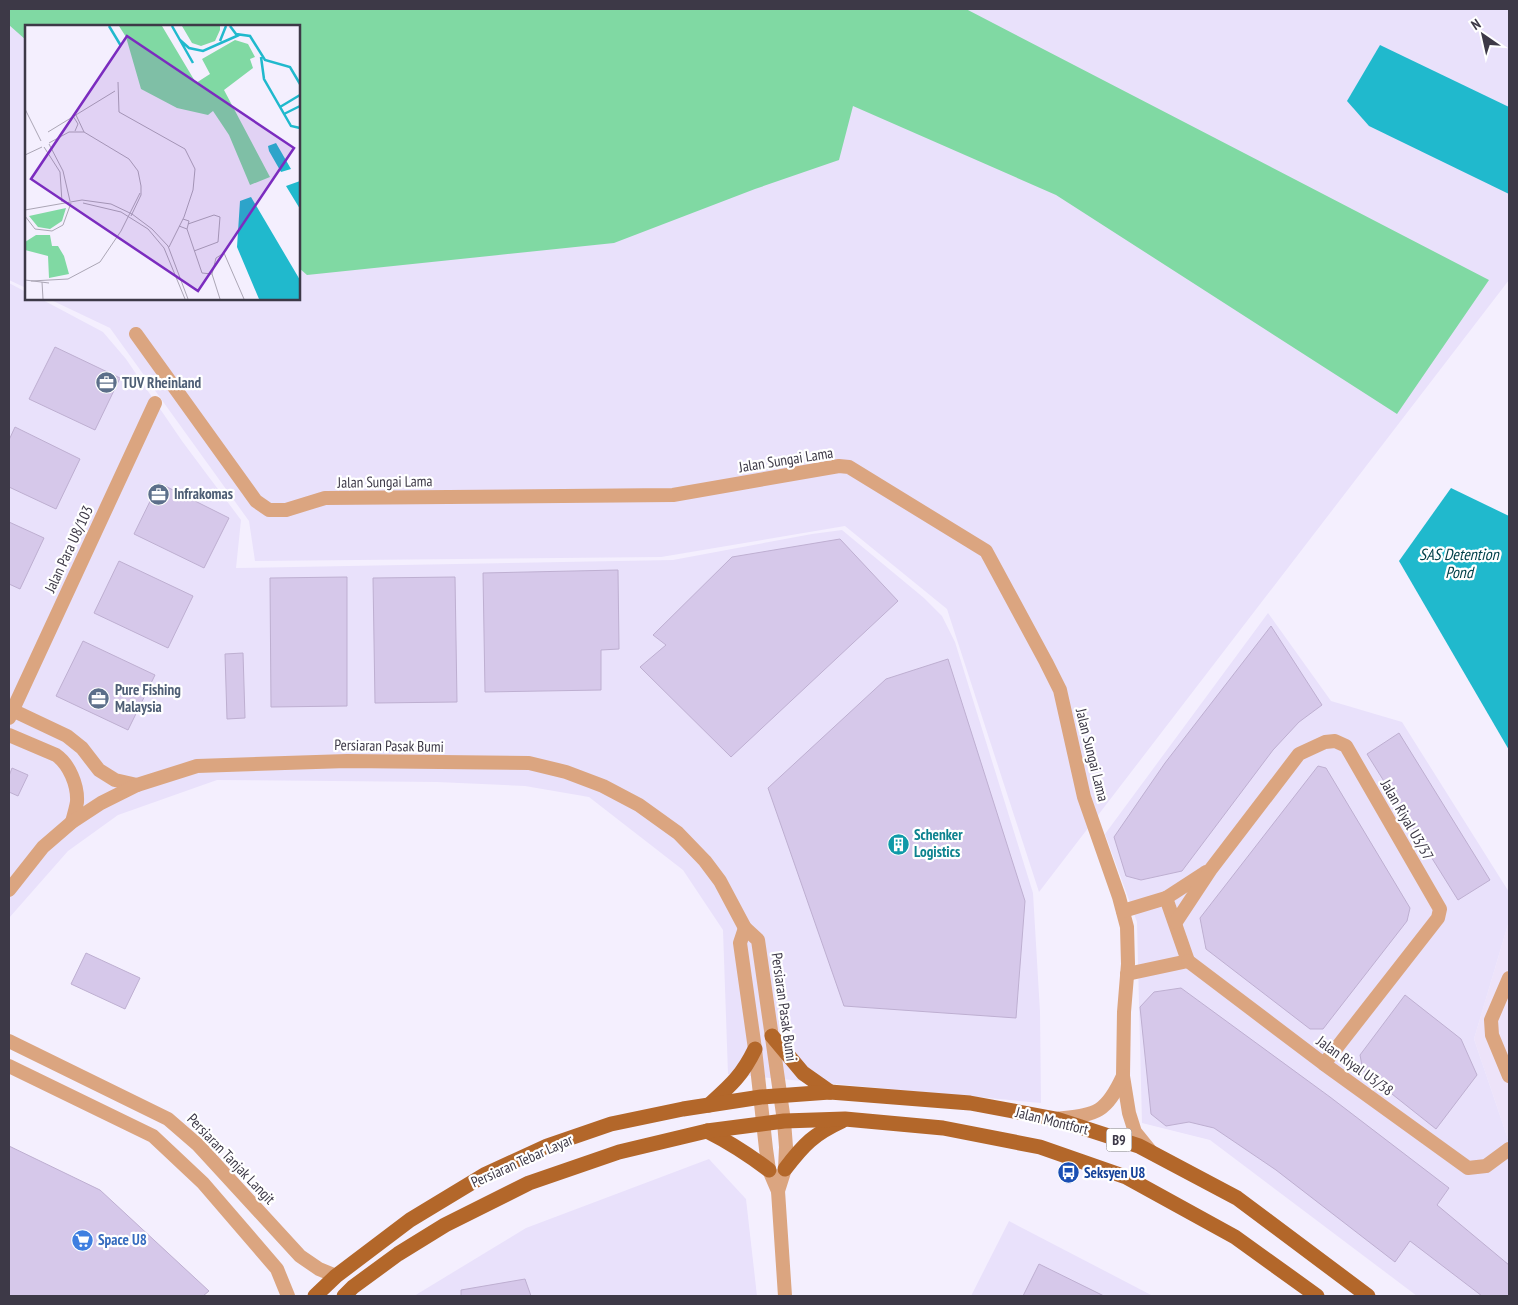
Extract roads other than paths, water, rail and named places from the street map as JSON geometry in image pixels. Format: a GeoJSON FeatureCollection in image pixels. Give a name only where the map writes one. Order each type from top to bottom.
{"type":"FeatureCollection","features":[{"type":"Feature","properties":{"kind":"main road"},"geometry":{"type":"LineString","coordinates":[[772,1036],[803,1073],[830,1092]]}},
{"type":"Feature","properties":{"kind":"main road"},"geometry":{"type":"LineString","coordinates":[[709,1105],[735,1082],[746,1068],[755,1049]]}},
{"type":"Feature","properties":{"kind":"main road","name":"Jalan Montfort"},"geometry":{"type":"LineString","coordinates":[[761,1097],[830,1092],[970,1103],[1056,1119],[1139,1146],[1238,1198],[1368,1296]]}},
{"type":"Feature","properties":{"kind":"main road","name":"Persiaran Tebar Layar"},"geometry":{"type":"LineString","coordinates":[[316,1296],[336,1276],[410,1220],[486,1174],[547,1146],[611,1124],[761,1097]]}},
{"type":"Feature","properties":{"kind":"main road"},"geometry":{"type":"LineString","coordinates":[[785,1169],[811,1139],[821,1131],[845,1119]]}},
{"type":"Feature","properties":{"kind":"main road","name":"Jalan Montfort"},"geometry":{"type":"LineString","coordinates":[[764,1123],[845,1119],[943,1128],[1040,1147],[1126,1177],[1235,1237],[1317,1296]]}},
{"type":"Feature","properties":{"kind":"main road","name":"Persiaran Tebar Layar"},"geometry":{"type":"LineString","coordinates":[[351,1293],[398,1254],[445,1225],[529,1183],[619,1152],[707,1131],[764,1123]]}},
{"type":"Feature","properties":{"kind":"main road"},"geometry":{"type":"LineString","coordinates":[[707,1131],[742,1150],[770,1170]]}},
{"type":"Feature","properties":{"kind":"street","name":"Jalan Sungai Lama"},"geometry":{"type":"LineString","coordinates":[[136,334],[256,502],[269,510],[286,510],[325,498],[673,495],[839,466],[849,467],[986,552],[1060,690],[1084,797],[1123,911],[1127,927],[1123,1076],[1129,1113],[1135,1132],[1153,1154]]}},
{"type":"Feature","properties":{"kind":"street","name":"Jalan Para U8/103"},"geometry":{"type":"LineString","coordinates":[[137,784],[115,780],[99,770],[82,748],[67,736],[11,714],[155,403]]}},
{"type":"Feature","properties":{"kind":"street"},"geometry":{"type":"LineString","coordinates":[[9,736],[56,755],[63,760],[74,782],[77,800],[72,822]]}},
{"type":"Feature","properties":{"kind":"street","name":"Jalan Riyal U3/37"},"geometry":{"type":"LineString","coordinates":[[1176,922],[1211,869],[1299,754],[1325,742],[1336,741],[1346,746],[1440,909],[1438,918],[1324,1064]]}},
{"type":"Feature","properties":{"kind":"street","name":"Persiaran Pasak Bumi"},"geometry":{"type":"LineString","coordinates":[[9,890],[43,846],[72,822],[101,803],[137,784],[197,766],[347,761],[529,763],[566,772],[603,786],[639,805],[678,833],[705,860],[720,881],[745,928],[758,940],[784,1121],[785,1169],[778,1191]]}},
{"type":"Feature","properties":{"kind":"street"},"geometry":{"type":"LineString","coordinates":[[1123,911],[1166,898],[1211,869]]}},
{"type":"Feature","properties":{"kind":"street"},"geometry":{"type":"LineString","coordinates":[[1127,974],[1188,961],[1176,922],[1166,898]]}},
{"type":"Feature","properties":{"kind":"street"},"geometry":{"type":"LineString","coordinates":[[745,928],[740,943],[770,1170],[778,1191],[785,1296]]}},
{"type":"Feature","properties":{"kind":"street","name":"Jalan Riyal U3/38"},"geometry":{"type":"LineString","coordinates":[[1188,961],[1324,1064],[1468,1168],[1486,1166],[1509,1149]]}},
{"type":"Feature","properties":{"kind":"street"},"geometry":{"type":"LineString","coordinates":[[1509,978],[1491,1020],[1492,1035],[1509,1076]]}},
{"type":"Feature","properties":{"kind":"street","name":"Persiaran Tanjak Langit"},"geometry":{"type":"LineString","coordinates":[[9,1041],[168,1119],[198,1145],[300,1256],[319,1270],[336,1276]]}},
{"type":"Feature","properties":{"kind":"street"},"geometry":{"type":"LineString","coordinates":[[9,1066],[153,1136],[203,1183],[277,1269],[288,1296]]}},
{"type":"Feature","properties":{"kind":"street"},"geometry":{"type":"LineString","coordinates":[[1056,1119],[1090,1115],[1102,1108],[1114,1095],[1123,1076]]}},
{"type":"Feature","properties":{"kind":"water"},"geometry":{"type":"Polygon","coordinates":[[[1380,45],[1509,107],[1509,194],[1369,126],[1347,101],[1380,45]]]}},
{"type":"Feature","properties":{"kind":"water","name":"SAS Detention Pond"},"geometry":{"type":"Polygon","coordinates":[[[1451,488],[1509,516],[1509,750],[1399,561],[1451,488]]]}},
{"type":"Feature","properties":{"kind":"place","name":"TUV Rheinland"},"geometry":{"type":"Point","coordinates":[106,383]}},
{"type":"Feature","properties":{"kind":"place","name":"Infrakomas"},"geometry":{"type":"Point","coordinates":[158,494]}},
{"type":"Feature","properties":{"kind":"place","name":"Pure Fishing Malaysia"},"geometry":{"type":"Point","coordinates":[99,699]}},
{"type":"Feature","properties":{"kind":"place","name":"Schenker Logistics"},"geometry":{"type":"Point","coordinates":[898,844]}},
{"type":"Feature","properties":{"kind":"place","name":"Seksyen U8"},"geometry":{"type":"Point","coordinates":[1068,1173]}},
{"type":"Feature","properties":{"kind":"place","name":"Space U8"},"geometry":{"type":"Point","coordinates":[82,1240]}}]}
